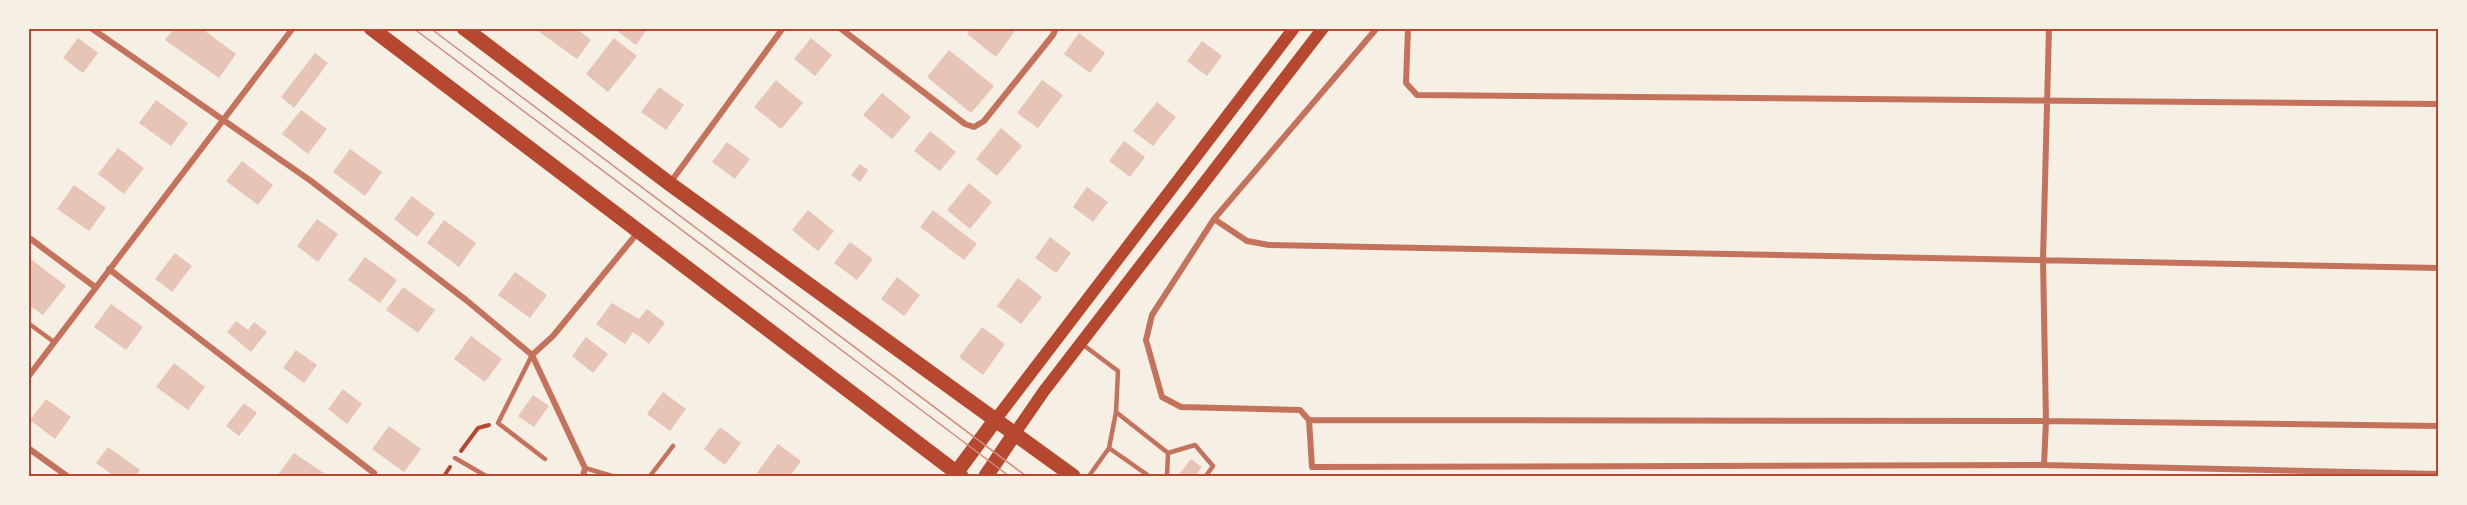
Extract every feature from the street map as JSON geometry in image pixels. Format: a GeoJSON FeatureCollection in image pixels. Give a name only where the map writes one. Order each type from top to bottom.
{"type":"FeatureCollection","features":[{"type":"Feature","properties":{"kind":"main road"},"geometry":{"type":"LineString","coordinates":[[371,28],[639,230],[956,475],[996,419],[1294,28]]}},
{"type":"Feature","properties":{"kind":"main road"},"geometry":{"type":"LineString","coordinates":[[464,28],[670,184],[1073,477]]}},
{"type":"Feature","properties":{"kind":"main road"},"geometry":{"type":"LineString","coordinates":[[986,477],[1081,343],[1323,28]]}},
{"type":"Feature","properties":{"kind":"street"},"geometry":{"type":"LineString","coordinates":[[91,28],[311,181],[466,300],[532,355],[585,468],[583,477]]}},
{"type":"Feature","properties":{"kind":"street"},"geometry":{"type":"LineString","coordinates":[[28,377],[293,28]]}},
{"type":"Feature","properties":{"kind":"street"},"geometry":{"type":"LineString","coordinates":[[670,184],[783,28]]}},
{"type":"Feature","properties":{"kind":"street"},"geometry":{"type":"LineString","coordinates":[[840,28],[965,124],[974,127],[984,121],[1053,36],[1056,28]]}},
{"type":"Feature","properties":{"kind":"street"},"geometry":{"type":"LineString","coordinates":[[1377,28],[1214,219],[1152,315],[1146,340],[1162,397],[1181,407],[1300,410],[1309,420],[1312,467],[2044,465],[2439,474]]}},
{"type":"Feature","properties":{"kind":"street"},"geometry":{"type":"LineString","coordinates":[[1408,28],[1406,83],[1417,95],[2439,104]]}},
{"type":"Feature","properties":{"kind":"street"},"geometry":{"type":"LineString","coordinates":[[2044,465],[2046,421],[2043,260],[2049,28]]}},
{"type":"Feature","properties":{"kind":"street"},"geometry":{"type":"LineString","coordinates":[[1214,219],[1247,241],[1269,244],[2439,268]]}},
{"type":"Feature","properties":{"kind":"street"},"geometry":{"type":"LineString","coordinates":[[532,355],[553,336],[639,230]]}},
{"type":"Feature","properties":{"kind":"street"},"geometry":{"type":"LineString","coordinates":[[28,237],[95,287]]}},
{"type":"Feature","properties":{"kind":"street"},"geometry":{"type":"LineString","coordinates":[[109,268],[375,473]]}},
{"type":"Feature","properties":{"kind":"street"},"geometry":{"type":"LineString","coordinates":[[1309,420],[2046,421],[2439,426]]}},
{"type":"Feature","properties":{"kind":"street"},"geometry":{"type":"LineString","coordinates":[[28,448],[67,477]]}},
{"type":"Feature","properties":{"kind":"lane"},"geometry":{"type":"LineString","coordinates":[[28,323],[54,342]]}},
{"type":"Feature","properties":{"kind":"lane"},"geometry":{"type":"LineString","coordinates":[[1081,343],[1118,371],[1116,412],[1109,448],[1089,477]]}},
{"type":"Feature","properties":{"kind":"lane"},"geometry":{"type":"LineString","coordinates":[[532,355],[498,423],[545,459]]}},
{"type":"Feature","properties":{"kind":"lane"},"geometry":{"type":"LineString","coordinates":[[1116,412],[1168,453]]}},
{"type":"Feature","properties":{"kind":"lane"},"geometry":{"type":"LineString","coordinates":[[1168,453],[1195,445],[1213,466],[1206,477]]}},
{"type":"Feature","properties":{"kind":"lane"},"geometry":{"type":"LineString","coordinates":[[650,477],[673,447]]}},
{"type":"Feature","properties":{"kind":"lane"},"geometry":{"type":"LineString","coordinates":[[1109,448],[1149,477]]}},
{"type":"Feature","properties":{"kind":"lane"},"geometry":{"type":"LineString","coordinates":[[1167,477],[1168,453]]}},
{"type":"Feature","properties":{"kind":"lane"},"geometry":{"type":"LineString","coordinates":[[455,458],[486,477]]}},
{"type":"Feature","properties":{"kind":"lane"},"geometry":{"type":"LineString","coordinates":[[585,468],[612,477]]}},
{"type":"Feature","properties":{"kind":"path"},"geometry":{"type":"LineString","coordinates":[[444,477],[478,428],[498,423]]}},
{"type":"Feature","properties":{"kind":"building"},"geometry":{"type":"Polygon","coordinates":[[[174,28],[201,28],[236,54],[219,78],[165,40],[174,28]]]}},
{"type":"Feature","properties":{"kind":"building"},"geometry":{"type":"Polygon","coordinates":[[[534,28],[576,28],[591,40],[577,59],[534,28]]]}},
{"type":"Feature","properties":{"kind":"building"},"geometry":{"type":"Polygon","coordinates":[[[613,28],[648,28],[636,45],[613,28]]]}},
{"type":"Feature","properties":{"kind":"building"},"geometry":{"type":"Polygon","coordinates":[[[971,28],[1017,28],[996,57],[967,34],[971,28]]]}},
{"type":"Feature","properties":{"kind":"building"},"geometry":{"type":"Polygon","coordinates":[[[1079,33],[1105,53],[1090,73],[1064,54],[1079,33]]]}},
{"type":"Feature","properties":{"kind":"building"},"geometry":{"type":"Polygon","coordinates":[[[78,38],[98,53],[83,73],[63,58],[78,38]]]}},
{"type":"Feature","properties":{"kind":"building"},"geometry":{"type":"Polygon","coordinates":[[[614,38],[637,56],[608,92],[586,74],[614,38]]]}},
{"type":"Feature","properties":{"kind":"building"},"geometry":{"type":"Polygon","coordinates":[[[811,38],[832,55],[815,76],[794,59],[811,38]]]}},
{"type":"Feature","properties":{"kind":"building"},"geometry":{"type":"Polygon","coordinates":[[[1202,41],[1222,56],[1207,76],[1187,61],[1202,41]]]}},
{"type":"Feature","properties":{"kind":"building"},"geometry":{"type":"Polygon","coordinates":[[[949,50],[994,86],[971,113],[927,77],[949,50]]]}},
{"type":"Feature","properties":{"kind":"building"},"geometry":{"type":"Polygon","coordinates":[[[315,53],[328,63],[294,108],[281,97],[315,53]]]}},
{"type":"Feature","properties":{"kind":"building"},"geometry":{"type":"Polygon","coordinates":[[[776,80],[803,103],[781,129],[754,107],[776,80]]]}},
{"type":"Feature","properties":{"kind":"building"},"geometry":{"type":"Polygon","coordinates":[[[1042,80],[1063,95],[1038,128],[1017,113],[1042,80]]]}},
{"type":"Feature","properties":{"kind":"building"},"geometry":{"type":"Polygon","coordinates":[[[659,87],[684,105],[666,130],[641,112],[659,87]]]}},
{"type":"Feature","properties":{"kind":"building"},"geometry":{"type":"Polygon","coordinates":[[[882,93],[911,117],[892,139],[863,115],[882,93]]]}},
{"type":"Feature","properties":{"kind":"building"},"geometry":{"type":"Polygon","coordinates":[[[156,100],[188,123],[171,146],[139,123],[156,100]]]}},
{"type":"Feature","properties":{"kind":"building"},"geometry":{"type":"Polygon","coordinates":[[[1157,102],[1176,117],[1153,146],[1133,131],[1157,102]]]}},
{"type":"Feature","properties":{"kind":"building"},"geometry":{"type":"Polygon","coordinates":[[[301,110],[327,129],[308,154],[282,134],[301,110]]]}},
{"type":"Feature","properties":{"kind":"building"},"geometry":{"type":"Polygon","coordinates":[[[1001,128],[1022,146],[997,176],[976,159],[1001,128]]]}},
{"type":"Feature","properties":{"kind":"building"},"geometry":{"type":"Polygon","coordinates":[[[930,131],[956,152],[940,171],[914,151],[930,131]]]}},
{"type":"Feature","properties":{"kind":"building"},"geometry":{"type":"Polygon","coordinates":[[[1124,141],[1145,157],[1130,177],[1109,161],[1124,141]]]}},
{"type":"Feature","properties":{"kind":"building"},"geometry":{"type":"Polygon","coordinates":[[[727,142],[750,159],[735,179],[712,162],[727,142]]]}},
{"type":"Feature","properties":{"kind":"building"},"geometry":{"type":"Polygon","coordinates":[[[118,148],[144,168],[124,194],[98,174],[118,148]]]}},
{"type":"Feature","properties":{"kind":"building"},"geometry":{"type":"Polygon","coordinates":[[[350,149],[382,172],[365,196],[333,172],[350,149]]]}},
{"type":"Feature","properties":{"kind":"building"},"geometry":{"type":"Polygon","coordinates":[[[242,161],[273,185],[258,205],[226,181],[242,161]]]}},
{"type":"Feature","properties":{"kind":"building"},"geometry":{"type":"Polygon","coordinates":[[[860,164],[868,170],[860,182],[851,175],[860,164]]]}},
{"type":"Feature","properties":{"kind":"building"},"geometry":{"type":"Polygon","coordinates":[[[969,183],[992,202],[970,229],[947,210],[969,183]]]}},
{"type":"Feature","properties":{"kind":"building"},"geometry":{"type":"Polygon","coordinates":[[[74,185],[106,208],[89,231],[57,209],[74,185]]]}},
{"type":"Feature","properties":{"kind":"building"},"geometry":{"type":"Polygon","coordinates":[[[1087,187],[1108,202],[1093,222],[1073,207],[1087,187]]]}},
{"type":"Feature","properties":{"kind":"building"},"geometry":{"type":"Polygon","coordinates":[[[412,196],[435,214],[417,237],[394,219],[412,196]]]}},
{"type":"Feature","properties":{"kind":"building"},"geometry":{"type":"Polygon","coordinates":[[[808,210],[834,231],[818,251],[792,230],[808,210]]]}},
{"type":"Feature","properties":{"kind":"building"},"geometry":{"type":"Polygon","coordinates":[[[933,210],[977,244],[964,260],[920,227],[933,210]]]}},
{"type":"Feature","properties":{"kind":"building"},"geometry":{"type":"Polygon","coordinates":[[[317,219],[338,234],[318,262],[297,246],[317,219]]]}},
{"type":"Feature","properties":{"kind":"building"},"geometry":{"type":"Polygon","coordinates":[[[444,220],[476,243],[459,267],[427,243],[444,220]]]}},
{"type":"Feature","properties":{"kind":"building"},"geometry":{"type":"Polygon","coordinates":[[[1050,237],[1071,253],[1056,273],[1035,258],[1050,237]]]}},
{"type":"Feature","properties":{"kind":"building"},"geometry":{"type":"Polygon","coordinates":[[[850,242],[873,259],[857,280],[834,263],[850,242]]]}},
{"type":"Feature","properties":{"kind":"building"},"geometry":{"type":"Polygon","coordinates":[[[175,253],[192,266],[172,292],[155,279],[175,253]]]}},
{"type":"Feature","properties":{"kind":"building"},"geometry":{"type":"Polygon","coordinates":[[[28,257],[66,286],[43,315],[28,304],[28,257]]]}},
{"type":"Feature","properties":{"kind":"building"},"geometry":{"type":"Polygon","coordinates":[[[365,257],[397,280],[380,303],[348,280],[365,257]]]}},
{"type":"Feature","properties":{"kind":"building"},"geometry":{"type":"Polygon","coordinates":[[[515,272],[547,295],[530,318],[498,295],[515,272]]]}},
{"type":"Feature","properties":{"kind":"building"},"geometry":{"type":"Polygon","coordinates":[[[897,277],[920,295],[904,316],[881,299],[897,277]]]}},
{"type":"Feature","properties":{"kind":"building"},"geometry":{"type":"Polygon","coordinates":[[[1018,278],[1042,297],[1021,324],[997,306],[1018,278]]]}},
{"type":"Feature","properties":{"kind":"building"},"geometry":{"type":"Polygon","coordinates":[[[403,287],[435,310],[418,333],[386,310],[403,287]]]}},
{"type":"Feature","properties":{"kind":"building"},"geometry":{"type":"Polygon","coordinates":[[[612,303],[639,319],[647,309],[665,323],[649,344],[633,332],[625,344],[596,324],[612,303]]]}},
{"type":"Feature","properties":{"kind":"building"},"geometry":{"type":"Polygon","coordinates":[[[111,304],[143,327],[126,350],[94,327],[111,304]]]}},
{"type":"Feature","properties":{"kind":"building"},"geometry":{"type":"Polygon","coordinates":[[[236,321],[248,330],[254,322],[267,332],[251,352],[227,332],[236,321]]]}},
{"type":"Feature","properties":{"kind":"building"},"geometry":{"type":"Polygon","coordinates":[[[982,327],[1005,344],[983,375],[959,357],[982,327]]]}},
{"type":"Feature","properties":{"kind":"building"},"geometry":{"type":"Polygon","coordinates":[[[471,336],[502,359],[485,382],[454,359],[471,336]]]}},
{"type":"Feature","properties":{"kind":"building"},"geometry":{"type":"Polygon","coordinates":[[[586,337],[608,354],[593,373],[572,356],[586,337]]]}},
{"type":"Feature","properties":{"kind":"building"},"geometry":{"type":"Polygon","coordinates":[[[296,350],[317,365],[304,383],[283,368],[296,350]]]}},
{"type":"Feature","properties":{"kind":"building"},"geometry":{"type":"Polygon","coordinates":[[[174,363],[205,387],[188,410],[156,387],[174,363]]]}},
{"type":"Feature","properties":{"kind":"building"},"geometry":{"type":"Polygon","coordinates":[[[343,389],[362,404],[347,424],[328,409],[343,389]]]}},
{"type":"Feature","properties":{"kind":"building"},"geometry":{"type":"Polygon","coordinates":[[[663,392],[686,409],[670,431],[647,414],[663,392]]]}},
{"type":"Feature","properties":{"kind":"building"},"geometry":{"type":"Polygon","coordinates":[[[533,395],[549,406],[534,427],[518,416],[533,395]]]}},
{"type":"Feature","properties":{"kind":"building"},"geometry":{"type":"Polygon","coordinates":[[[46,399],[71,417],[55,439],[30,420],[46,399]]]}},
{"type":"Feature","properties":{"kind":"building"},"geometry":{"type":"Polygon","coordinates":[[[244,403],[257,413],[239,436],[226,426],[244,403]]]}},
{"type":"Feature","properties":{"kind":"building"},"geometry":{"type":"Polygon","coordinates":[[[389,426],[421,449],[404,472],[372,449],[389,426]]]}},
{"type":"Feature","properties":{"kind":"building"},"geometry":{"type":"Polygon","coordinates":[[[720,427],[741,443],[725,465],[704,449],[720,427]]]}},
{"type":"Feature","properties":{"kind":"building"},"geometry":{"type":"Polygon","coordinates":[[[778,444],[801,461],[790,476],[762,476],[757,473],[778,444]]]}},
{"type":"Feature","properties":{"kind":"building"},"geometry":{"type":"Polygon","coordinates":[[[108,447],[140,470],[135,476],[114,476],[96,463],[108,447]]]}},
{"type":"Feature","properties":{"kind":"building"},"geometry":{"type":"Polygon","coordinates":[[[294,453],[328,476],[277,476],[294,453]]]}},
{"type":"Feature","properties":{"kind":"building"},"geometry":{"type":"Polygon","coordinates":[[[1191,459],[1202,467],[1195,476],[1178,476],[1191,459]]]}},
{"type":"Feature","properties":{"kind":"tram line"},"geometry":{"type":"LineString","coordinates":[[413,28],[1009,476]]}},
{"type":"Feature","properties":{"kind":"tram line"},"geometry":{"type":"LineString","coordinates":[[430,28],[1026,476]]}}]}
